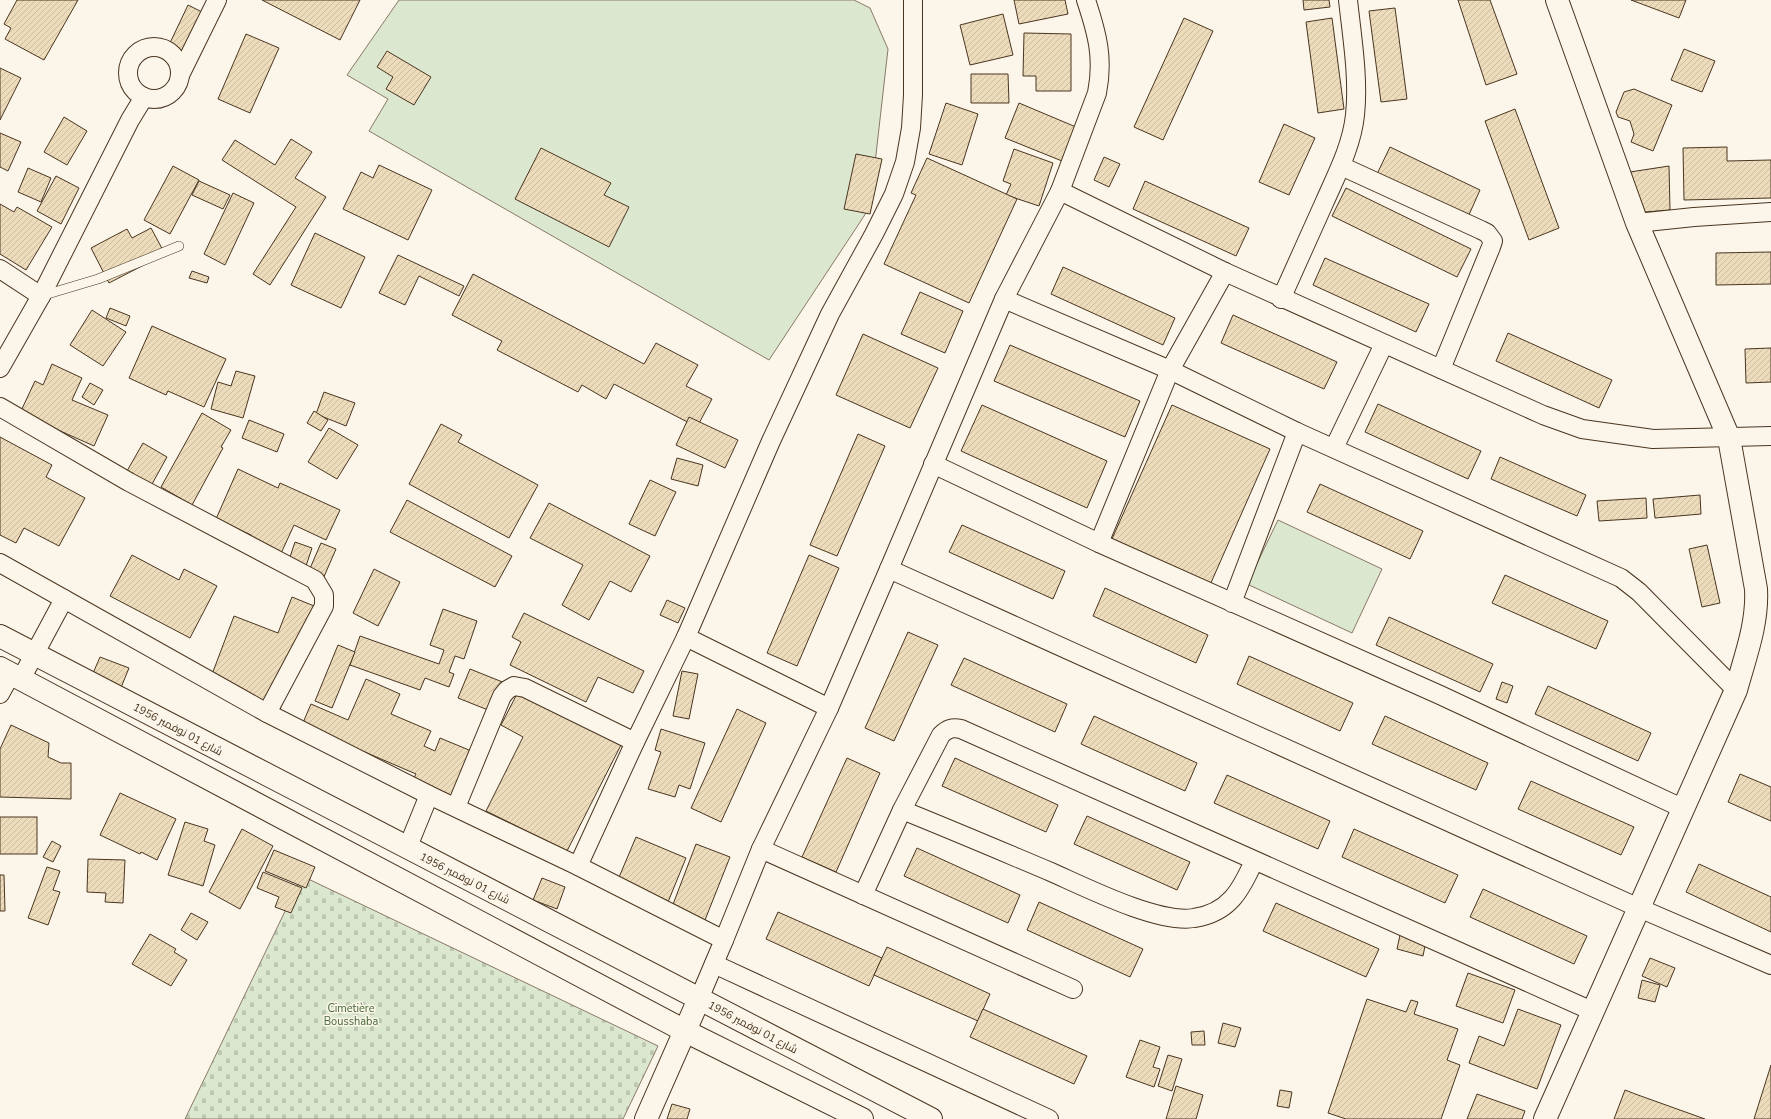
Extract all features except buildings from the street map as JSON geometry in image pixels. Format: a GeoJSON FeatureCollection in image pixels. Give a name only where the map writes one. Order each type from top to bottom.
{"type":"FeatureCollection","features":[{"type":"Feature","properties":{"kind":"main road"},"geometry":{"type":"LineString","coordinates":[[1545,1119],[1592,1010],[1736,690],[1753,630],[1757,606],[1756,589],[1729,438],[1637,223],[1557,0]]}},
{"type":"Feature","properties":{"kind":"main road","name":"شارع 01 نوفمبر 1956"},"geometry":{"type":"LineString","coordinates":[[0,636],[407,849],[931,1119]]}},
{"type":"Feature","properties":{"kind":"main road"},"geometry":{"type":"LineString","coordinates":[[11,673],[684,1031],[862,1119]]}},
{"type":"Feature","properties":{"kind":"main road"},"geometry":{"type":"LineString","coordinates":[[646,1119],[684,1031],[700,999]]}},
{"type":"Feature","properties":{"kind":"street"},"geometry":{"type":"LineString","coordinates":[[180,75],[180,67],[171,52],[154,46],[137,52],[128,67],[128,76],[133,88],[144,97],[152,99],[168,95],[178,83],[180,75],[217,0]]}},
{"type":"Feature","properties":{"kind":"street"},"geometry":{"type":"LineString","coordinates":[[578,866],[635,742],[686,637],[771,441],[830,314],[894,194],[905,162],[911,128],[913,95],[913,0]]}},
{"type":"Feature","properties":{"kind":"street"},"geometry":{"type":"LineString","coordinates":[[700,999],[760,849],[829,708],[890,569],[933,464],[1004,299],[1060,190],[1097,93],[1100,77],[1101,57],[1096,32],[1086,0]]}},
{"type":"Feature","properties":{"kind":"street"},"geometry":{"type":"LineString","coordinates":[[1282,299],[1341,166],[1352,134],[1355,115],[1353,47],[1348,0]]}},
{"type":"Feature","properties":{"kind":"street"},"geometry":{"type":"LineString","coordinates":[[0,368],[41,296],[130,120],[144,97]]}},
{"type":"Feature","properties":{"kind":"street"},"geometry":{"type":"LineString","coordinates":[[1341,166],[1487,233],[1493,241],[1441,369]]}},
{"type":"Feature","properties":{"kind":"street"},"geometry":{"type":"LineString","coordinates":[[1060,190],[1282,299],[1543,416],[1582,429],[1653,439],[1771,436]]}},
{"type":"Feature","properties":{"kind":"street"},"geometry":{"type":"LineString","coordinates":[[1637,223],[1694,217],[1771,212]]}},
{"type":"Feature","properties":{"kind":"street"},"geometry":{"type":"LineString","coordinates":[[0,269],[41,296]]}},
{"type":"Feature","properties":{"kind":"street"},"geometry":{"type":"LineString","coordinates":[[1099,543],[1170,370],[1225,272]]}},
{"type":"Feature","properties":{"kind":"street"},"geometry":{"type":"LineString","coordinates":[[1004,299],[1170,370],[1298,432],[1621,578],[1639,592],[1736,690]]}},
{"type":"Feature","properties":{"kind":"street"},"geometry":{"type":"LineString","coordinates":[[1334,448],[1384,344]]}},
{"type":"Feature","properties":{"kind":"street"},"geometry":{"type":"LineString","coordinates":[[0,407],[129,482],[315,580],[324,595],[324,606],[267,713]]}},
{"type":"Feature","properties":{"kind":"street"},"geometry":{"type":"LineString","coordinates":[[1232,603],[1298,432]]}},
{"type":"Feature","properties":{"kind":"street"},"geometry":{"type":"LineString","coordinates":[[933,464],[1099,543],[1440,695],[1682,808]]}},
{"type":"Feature","properties":{"kind":"street"},"geometry":{"type":"LineString","coordinates":[[0,563],[267,713],[429,795],[578,866],[724,940]]}},
{"type":"Feature","properties":{"kind":"street"},"geometry":{"type":"LineString","coordinates":[[890,569],[1639,908],[1771,965]]}},
{"type":"Feature","properties":{"kind":"street"},"geometry":{"type":"LineString","coordinates":[[0,694],[11,673],[34,655],[64,599]]}},
{"type":"Feature","properties":{"kind":"street"},"geometry":{"type":"LineString","coordinates":[[686,637],[829,708]]}},
{"type":"Feature","properties":{"kind":"street"},"geometry":{"type":"LineString","coordinates":[[456,807],[502,696],[507,690],[514,686],[525,688],[635,742]]}},
{"type":"Feature","properties":{"kind":"street"},"geometry":{"type":"LineString","coordinates":[[863,895],[902,810],[940,735],[946,730],[961,728],[1254,861],[1592,1010]]}},
{"type":"Feature","properties":{"kind":"street"},"geometry":{"type":"LineString","coordinates":[[407,849],[429,795]]}},
{"type":"Feature","properties":{"kind":"street"},"geometry":{"type":"LineString","coordinates":[[902,810],[1118,900],[1164,917],[1179,919],[1194,918],[1208,915],[1221,908],[1233,898],[1242,887],[1254,861]]}},
{"type":"Feature","properties":{"kind":"street"},"geometry":{"type":"LineString","coordinates":[[760,849],[1073,989]]}},
{"type":"Feature","properties":{"kind":"street"},"geometry":{"type":"LineString","coordinates":[[714,964],[1049,1119]]}},
{"type":"Feature","properties":{"kind":"lane"},"geometry":{"type":"LineString","coordinates":[[41,296],[98,279],[178,246]]}},
{"type":"Feature","properties":{"kind":"green space"},"geometry":{"type":"Polygon","coordinates":[[[399,0],[854,0],[870,8],[888,49],[870,207],[769,360],[369,131],[388,99],[347,75],[399,0]]]}},
{"type":"Feature","properties":{"kind":"green space"},"geometry":{"type":"Polygon","coordinates":[[[1278,520],[1382,569],[1352,633],[1247,584],[1278,520]]]}},
{"type":"Feature","properties":{"kind":"green space","name":"Cimetière Bousshaba"},"geometry":{"type":"Polygon","coordinates":[[[302,876],[658,1046],[623,1119],[185,1119],[302,876]]]}}]}
